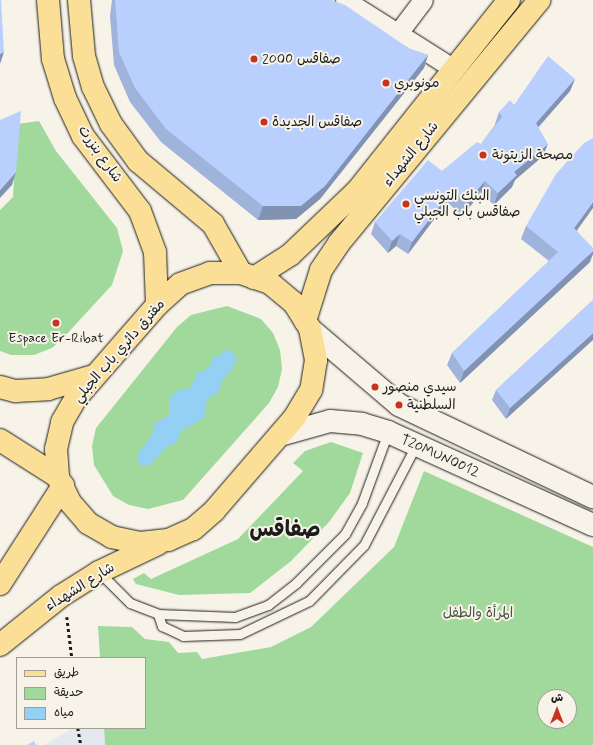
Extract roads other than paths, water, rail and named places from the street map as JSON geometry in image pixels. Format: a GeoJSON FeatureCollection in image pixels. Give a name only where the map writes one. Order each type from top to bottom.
{"type":"FeatureCollection","features":[{"type":"Feature","properties":{"kind":"main road","name":"شارع بنزرت"},"geometry":{"type":"LineString","coordinates":[[48,0],[53,59],[65,98],[84,136],[140,211],[155,252],[157,304]]}},
{"type":"Feature","properties":{"kind":"main road","name":"شارع بنزرت"},"geometry":{"type":"LineString","coordinates":[[79,0],[84,56],[93,87],[111,124],[138,161],[213,224],[247,275]]}},
{"type":"Feature","properties":{"kind":"main road","name":"شارع الشهداء"},"geometry":{"type":"LineString","coordinates":[[247,275],[290,255],[357,191],[509,0]]}},
{"type":"Feature","properties":{"kind":"main road","name":"شارع الشهداء"},"geometry":{"type":"LineString","coordinates":[[307,325],[321,270],[339,243],[539,0]]}},
{"type":"Feature","properties":{"kind":"main road","name":"مفترق دائري باب الجبلي"},"geometry":{"type":"LineString","coordinates":[[247,275],[270,283],[294,303],[307,325],[316,360],[311,390],[280,435],[214,511],[193,529],[168,540],[140,543],[112,537],[88,523],[70,502],[61,481],[56,449],[62,422],[76,398],[157,304],[180,284],[202,276],[247,275]]}},
{"type":"Feature","properties":{"kind":"main road","name":"T20MUN0012"},"geometry":{"type":"LineString","coordinates":[[307,325],[399,406],[593,497]]}},
{"type":"Feature","properties":{"kind":"main road"},"geometry":{"type":"LineString","coordinates":[[0,387],[15,391],[48,389],[96,375]]}},
{"type":"Feature","properties":{"kind":"main road","name":"T20MUN0012"},"geometry":{"type":"LineString","coordinates":[[280,435],[330,421],[362,424],[388,432],[593,525]]}},
{"type":"Feature","properties":{"kind":"main road"},"geometry":{"type":"LineString","coordinates":[[0,440],[61,481],[0,584]]}},
{"type":"Feature","properties":{"kind":"main road","name":"شارع الشهداء"},"geometry":{"type":"LineString","coordinates":[[0,645],[61,596],[99,572],[168,540]]}},
{"type":"Feature","properties":{"kind":"street"},"geometry":{"type":"LineString","coordinates":[[345,0],[454,69]]}},
{"type":"Feature","properties":{"kind":"street"},"geometry":{"type":"LineString","coordinates":[[398,33],[423,0]]}},
{"type":"Feature","properties":{"kind":"lane"},"geometry":{"type":"LineString","coordinates":[[99,572],[130,603],[158,614],[235,617],[268,605],[291,588],[345,534],[362,503],[388,432]]}},
{"type":"Feature","properties":{"kind":"lane"},"geometry":{"type":"LineString","coordinates":[[158,614],[162,626],[184,636],[240,634],[308,601],[364,545],[416,445]]}},
{"type":"Feature","properties":{"kind":"water"},"geometry":{"type":"Polygon","coordinates":[[[229,349],[237,358],[230,372],[222,379],[219,392],[207,399],[204,418],[181,431],[176,443],[166,447],[149,466],[139,465],[137,455],[152,435],[154,424],[169,415],[169,399],[179,390],[191,388],[197,373],[208,369],[212,359],[229,349]]]}},
{"type":"Feature","properties":{"kind":"place","name":"صفاقس 2000"},"geometry":{"type":"Point","coordinates":[254,59]}},
{"type":"Feature","properties":{"kind":"place","name":"مونوبري"},"geometry":{"type":"Point","coordinates":[386,83]}},
{"type":"Feature","properties":{"kind":"place","name":"صفاقس الجديدة"},"geometry":{"type":"Point","coordinates":[264,122]}},
{"type":"Feature","properties":{"kind":"place","name":"مصحة الزيتونة"},"geometry":{"type":"Point","coordinates":[483,155]}},
{"type":"Feature","properties":{"kind":"place","name":"البنك التونسي صفاقس باب الجبلي"},"geometry":{"type":"Point","coordinates":[406,204]}},
{"type":"Feature","properties":{"kind":"place","name":"Espace Er-Ribat"},"geometry":{"type":"Point","coordinates":[56,323]}},
{"type":"Feature","properties":{"kind":"place","name":"سيدي منصور"},"geometry":{"type":"Point","coordinates":[375,387]}},
{"type":"Feature","properties":{"kind":"place","name":"السلطنية"},"geometry":{"type":"Point","coordinates":[399,405]}},
{"type":"Feature","properties":{"kind":"district","name":"صفاقس"},"geometry":{"type":"Point","coordinates":[285,531]}},
{"type":"Feature","properties":{"kind":"park label","name":"المرأة والطفل"},"geometry":{"type":"Point","coordinates":[478,613]}}]}
